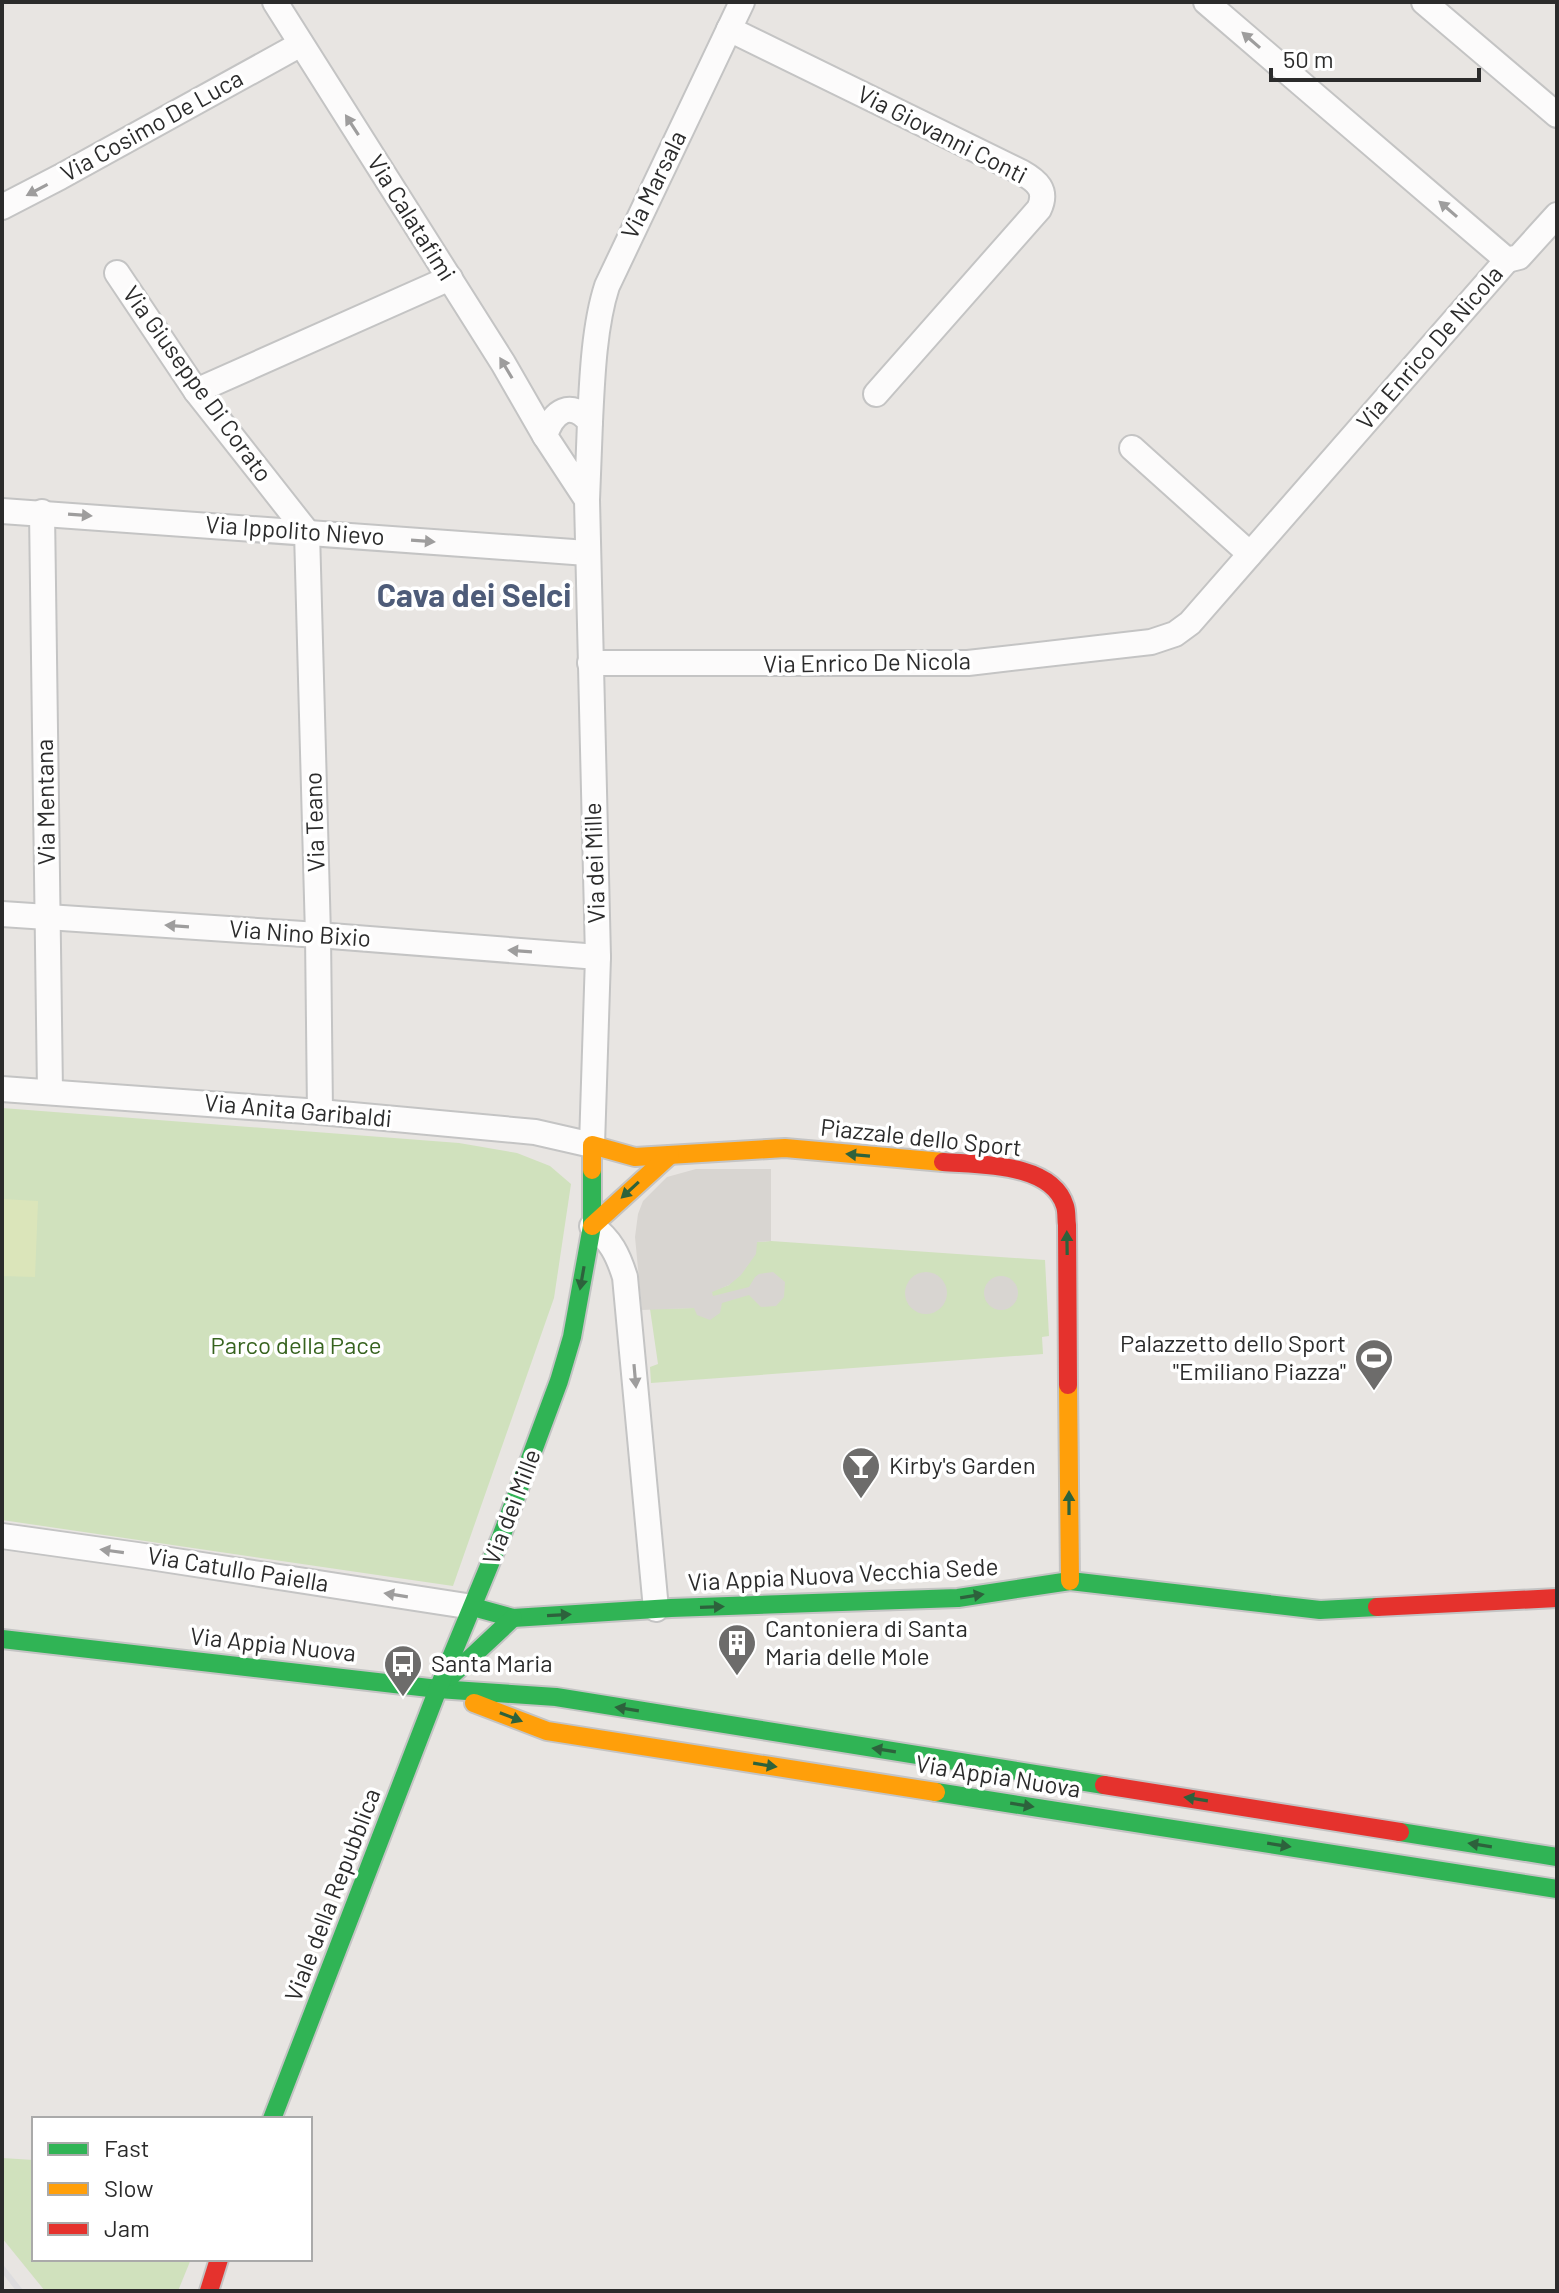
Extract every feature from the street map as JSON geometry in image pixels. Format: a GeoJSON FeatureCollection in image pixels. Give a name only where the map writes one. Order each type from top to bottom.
{"type":"FeatureCollection","features":[{"type":"Feature","properties":{"kind":"street","name":"Via Calatafimi"},"geometry":{"type":"LineString","coordinates":[[275,2],[450,278],[545,436]]}},
{"type":"Feature","properties":{"kind":"street","name":"Via Marsala"},"geometry":{"type":"LineString","coordinates":[[590,422],[600,308],[607,286],[742,2]]}},
{"type":"Feature","properties":{"kind":"street","name":"Via Enrico De Nicola"},"geometry":{"type":"LineString","coordinates":[[590,663],[968,663],[1151,642],[1175,634],[1190,623],[1507,260],[1206,2]]}},
{"type":"Feature","properties":{"kind":"street"},"geometry":{"type":"LineString","coordinates":[[1424,2],[1557,115]]}},
{"type":"Feature","properties":{"kind":"street","name":"Via Giovanni Conti"},"geometry":{"type":"LineString","coordinates":[[729,29],[1030,177],[1042,189],[1043,201],[1039,209],[876,394]]}},
{"type":"Feature","properties":{"kind":"street","name":"Via Cosimo De Luca"},"geometry":{"type":"LineString","coordinates":[[2,207],[301,44]]}},
{"type":"Feature","properties":{"kind":"street"},"geometry":{"type":"LineString","coordinates":[[1507,260],[1519,257],[1557,215]]}},
{"type":"Feature","properties":{"kind":"street","name":"Via Giuseppe Di Corato"},"geometry":{"type":"LineString","coordinates":[[117,273],[196,391],[307,532]]}},
{"type":"Feature","properties":{"kind":"street"},"geometry":{"type":"LineString","coordinates":[[196,391],[450,278]]}},
{"type":"Feature","properties":{"kind":"street"},"geometry":{"type":"LineString","coordinates":[[587,500],[545,436],[555,416],[585,389],[592,375]]}},
{"type":"Feature","properties":{"kind":"street"},"geometry":{"type":"LineString","coordinates":[[564,410],[574,410],[590,422]]}},
{"type":"Feature","properties":{"kind":"street","name":"Via dei Mille"},"geometry":{"type":"LineString","coordinates":[[438,1689],[473,1607],[559,1381],[572,1337],[592,1226],[598,957],[587,553],[590,422]]}},
{"type":"Feature","properties":{"kind":"street"},"geometry":{"type":"LineString","coordinates":[[1132,448],[1250,554]]}},
{"type":"Feature","properties":{"kind":"street","name":"Via Ippolito Nievo"},"geometry":{"type":"LineString","coordinates":[[2,511],[587,553]]}},
{"type":"Feature","properties":{"kind":"street","name":"Via Mentana"},"geometry":{"type":"LineString","coordinates":[[42,512],[50,1092]]}},
{"type":"Feature","properties":{"kind":"street","name":"Via Teano"},"geometry":{"type":"LineString","coordinates":[[307,532],[320,1112]]}},
{"type":"Feature","properties":{"kind":"street","name":"Via Nino Bixio"},"geometry":{"type":"LineString","coordinates":[[2,914],[598,957]]}},
{"type":"Feature","properties":{"kind":"street","name":"Via Anita Garibaldi"},"geometry":{"type":"LineString","coordinates":[[2,1089],[320,1112],[535,1132],[592,1145]]}},
{"type":"Feature","properties":{"kind":"street","name":"Piazzale dello Sport"},"geometry":{"type":"LineString","coordinates":[[592,1145],[635,1157],[785,1148],[1021,1169],[1038,1177],[1055,1191],[1065,1202],[1067,1225],[1070,1581]]}},
{"type":"Feature","properties":{"kind":"street"},"geometry":{"type":"LineString","coordinates":[[656,1609],[625,1277],[615,1250],[592,1226],[670,1155]]}},
{"type":"Feature","properties":{"kind":"street","name":"Via Catullo Paiella"},"geometry":{"type":"LineString","coordinates":[[2,1536],[473,1607]]}},
{"type":"Feature","properties":{"kind":"street","name":"Via Appia Nuova Vecchia Sede"},"geometry":{"type":"LineString","coordinates":[[473,1607],[513,1618],[656,1609],[958,1598],[1070,1581],[1320,1610],[1557,1598]]}},
{"type":"Feature","properties":{"kind":"street"},"geometry":{"type":"LineString","coordinates":[[438,1689],[513,1618]]}},
{"type":"Feature","properties":{"kind":"street","name":"Via Appia Nuova"},"geometry":{"type":"LineString","coordinates":[[2,1628],[102,1650]]}},
{"type":"Feature","properties":{"kind":"street","name":"Via Appia Nuova"},"geometry":{"type":"LineString","coordinates":[[2,1639],[438,1689],[556,1697],[1557,1857]]}},
{"type":"Feature","properties":{"kind":"street","name":"Via Appia Nuova"},"geometry":{"type":"LineString","coordinates":[[438,1689],[547,1731],[1557,1889]]}},
{"type":"Feature","properties":{"kind":"street","name":"Viale della Repubblica"},"geometry":{"type":"LineString","coordinates":[[273,2117],[438,1689]]}},
{"type":"Feature","properties":{"kind":"street"},"geometry":{"type":"LineString","coordinates":[[209,2291],[218,2261]]}},
{"type":"Feature","properties":{"kind":"green space","name":"Parco della Pace"},"geometry":{"type":"Polygon","coordinates":[[[2,1108],[459,1143],[517,1153],[550,1166],[571,1184],[554,1298],[453,1586],[2,1520],[2,1108]]]}},
{"type":"Feature","properties":{"kind":"green space"},"geometry":{"type":"Polygon","coordinates":[[[2,1199],[38,1201],[35,1277],[2,1276],[2,1199]]]}},
{"type":"Feature","properties":{"kind":"green space"},"geometry":{"type":"Polygon","coordinates":[[[757,1242],[1045,1260],[1049,1336],[1042,1337],[1043,1354],[651,1383],[650,1367],[658,1364],[650,1309],[695,1308],[712,1291],[729,1285],[757,1242]]]}},
{"type":"Feature","properties":{"kind":"green space"},"geometry":{"type":"Polygon","coordinates":[[[2,2158],[32,2160],[32,2261],[190,2261],[178,2291],[45,2291],[2,2238],[2,2158]]]}},
{"type":"Feature","properties":{"kind":"shaded area"},"geometry":{"type":"Polygon","coordinates":[[[696,1169],[771,1169],[771,1241],[757,1242],[756,1254],[741,1275],[729,1285],[712,1292],[713,1296],[749,1287],[759,1274],[773,1272],[785,1282],[784,1297],[776,1306],[761,1307],[749,1295],[722,1303],[720,1313],[710,1320],[697,1315],[694,1308],[642,1310],[635,1237],[638,1214],[643,1201],[667,1177],[696,1169]]]}},
{"type":"Feature","properties":{"kind":"shaded area"},"geometry":{"type":"Polygon","coordinates":[[[926,1272],[941,1278],[947,1293],[941,1308],[926,1314],[911,1308],[905,1293],[911,1278],[926,1272]]]}},
{"type":"Feature","properties":{"kind":"shaded area"},"geometry":{"type":"Polygon","coordinates":[[[1001,1276],[1013,1281],[1018,1293],[1013,1305],[1001,1310],[989,1305],[984,1293],[989,1281],[1001,1276]]]}},
{"type":"Feature","properties":{"kind":"railway"},"geometry":{"type":"LineString","coordinates":[[2,2268],[20,2291]]}},
{"type":"Feature","properties":{"kind":"traffic: fast"},"geometry":{"type":"LineString","coordinates":[[273,2117],[438,1689],[501,1537],[559,1381],[572,1337],[592,1226],[592,1170]]}},
{"type":"Feature","properties":{"kind":"traffic: fast"},"geometry":{"type":"LineString","coordinates":[[473,1607],[513,1618],[671,1608],[958,1598],[1070,1581],[1320,1610],[1377,1607]]}},
{"type":"Feature","properties":{"kind":"traffic: fast"},"geometry":{"type":"LineString","coordinates":[[450,1677],[513,1618]]}},
{"type":"Feature","properties":{"kind":"traffic: fast"},"geometry":{"type":"LineString","coordinates":[[2,1639],[438,1689],[556,1697],[1104,1785]]}},
{"type":"Feature","properties":{"kind":"traffic: fast"},"geometry":{"type":"LineString","coordinates":[[936,1792],[1557,1889]]}},
{"type":"Feature","properties":{"kind":"traffic: fast"},"geometry":{"type":"LineString","coordinates":[[1400,1832],[1557,1857]]}},
{"type":"Feature","properties":{"kind":"traffic: slow"},"geometry":{"type":"LineString","coordinates":[[592,1170],[592,1145],[635,1157],[785,1148],[943,1162]]}},
{"type":"Feature","properties":{"kind":"traffic: slow"},"geometry":{"type":"LineString","coordinates":[[592,1226],[670,1155]]}},
{"type":"Feature","properties":{"kind":"traffic: slow"},"geometry":{"type":"LineString","coordinates":[[1068,1385],[1070,1581]]}},
{"type":"Feature","properties":{"kind":"traffic: slow"},"geometry":{"type":"LineString","coordinates":[[474,1703],[547,1731],[936,1792]]}},
{"type":"Feature","properties":{"kind":"traffic: jam"},"geometry":{"type":"LineString","coordinates":[[943,1162],[1013,1169],[1046,1181],[1058,1192],[1065,1206],[1067,1225],[1068,1385]]}},
{"type":"Feature","properties":{"kind":"traffic: jam"},"geometry":{"type":"LineString","coordinates":[[1377,1607],[1557,1598]]}},
{"type":"Feature","properties":{"kind":"traffic: jam"},"geometry":{"type":"LineString","coordinates":[[1104,1785],[1400,1832]]}},
{"type":"Feature","properties":{"kind":"traffic: jam"},"geometry":{"type":"LineString","coordinates":[[209,2291],[218,2261]]}},
{"type":"Feature","properties":{"kind":"place","name":"Palazzetto dello Sport \"Emiliano Piazza\""},"geometry":{"type":"Point","coordinates":[1374,1392]}},
{"type":"Feature","properties":{"kind":"place","name":"Kirby's Garden"},"geometry":{"type":"Point","coordinates":[861,1500]}},
{"type":"Feature","properties":{"kind":"place","name":"Cantoniera di Santa Maria delle Mole"},"geometry":{"type":"Point","coordinates":[737,1677]}},
{"type":"Feature","properties":{"kind":"place","name":"Santa Maria"},"geometry":{"type":"Point","coordinates":[403,1698]}},
{"type":"Feature","properties":{"kind":"district","name":"Cava dei Selci"},"geometry":{"type":"Point","coordinates":[474,596]}}]}
